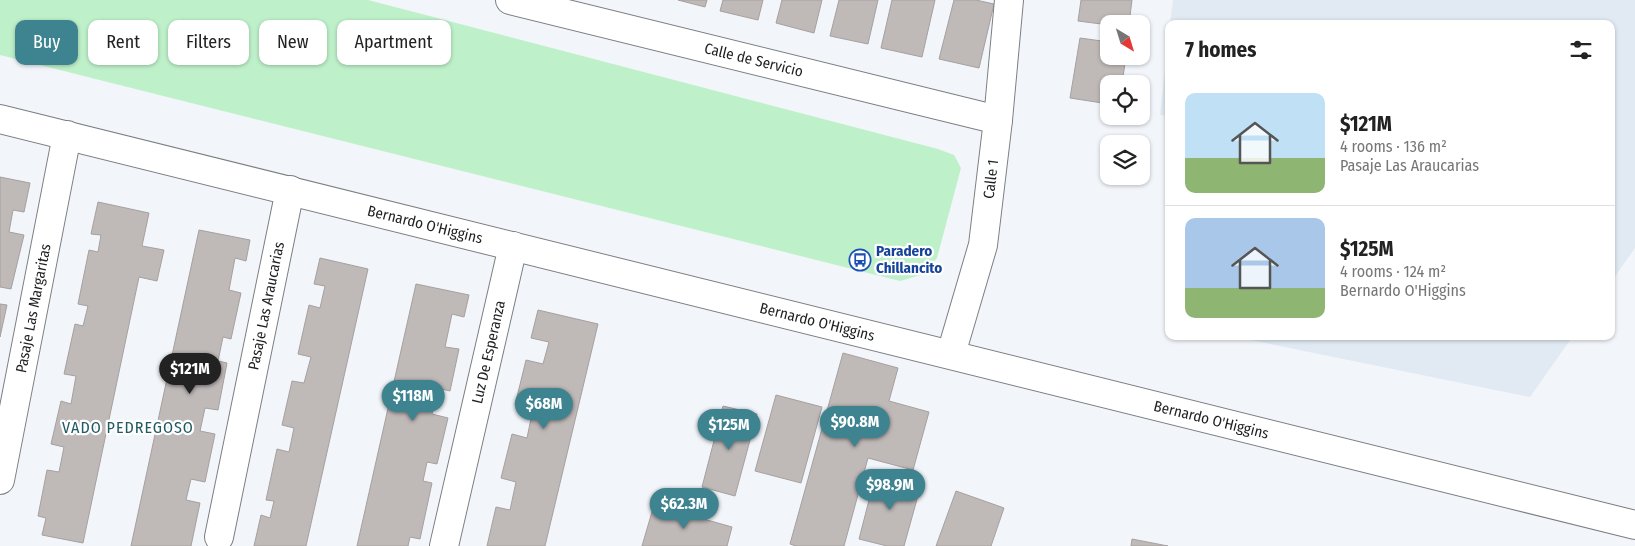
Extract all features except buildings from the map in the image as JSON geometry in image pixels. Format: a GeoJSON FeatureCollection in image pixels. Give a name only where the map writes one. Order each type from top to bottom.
{"type":"FeatureCollection","features":[{"type":"Feature","properties":{"kind":"street","name":"Calle de Servicio"},"geometry":{"type":"LineString","coordinates":[[510,0],[998,120]]}},
{"type":"Feature","properties":{"kind":"street","name":"Calle 1"},"geometry":{"type":"LineString","coordinates":[[951,354],[983,245],[998,120],[1009,0]]}},
{"type":"Feature","properties":{"kind":"street","name":"Bernardo O'Higgins"},"geometry":{"type":"LineString","coordinates":[[0,119],[1635,525]]}},
{"type":"Feature","properties":{"kind":"street","name":"Pasaje Las Margaritas"},"geometry":{"type":"LineString","coordinates":[[0,480],[67,135]]}},
{"type":"Feature","properties":{"kind":"street","name":"Pasaje Las Araucarias"},"geometry":{"type":"LineString","coordinates":[[219,538],[290,190]]}},
{"type":"Feature","properties":{"kind":"street","name":"Luz De Esperanza"},"geometry":{"type":"LineString","coordinates":[[444,546],[513,246]]}},
{"type":"Feature","properties":{"kind":"shaded area"},"geometry":{"type":"Polygon","coordinates":[[[1173,0],[1635,0],[1635,248],[1615,276],[1615,20],[1170,20],[1173,0]]]}},
{"type":"Feature","properties":{"kind":"shaded area"},"geometry":{"type":"Polygon","coordinates":[[[1165,71],[1165,116],[1160,115],[1165,71]]]}},
{"type":"Feature","properties":{"kind":"shaded area"},"geometry":{"type":"Polygon","coordinates":[[[1251,340],[1570,340],[1530,397],[1251,340]]]}},
{"type":"Feature","properties":{"kind":"green space"},"geometry":{"type":"Polygon","coordinates":[[[0,0],[368,0],[445,20],[337,20],[337,65],[451,65],[451,22],[938,149],[954,155],[961,168],[937,258],[924,274],[900,281],[40,65],[78,65],[78,20],[15,20],[15,59],[0,55],[0,0]]]}},
{"type":"Feature","properties":{"kind":"place","name":"Paradero Chillancito"},"geometry":{"type":"Point","coordinates":[860,260]}},
{"type":"Feature","properties":{"kind":"district","name":"VADO PEDREGOSO"},"geometry":{"type":"Point","coordinates":[128,427]}}]}
